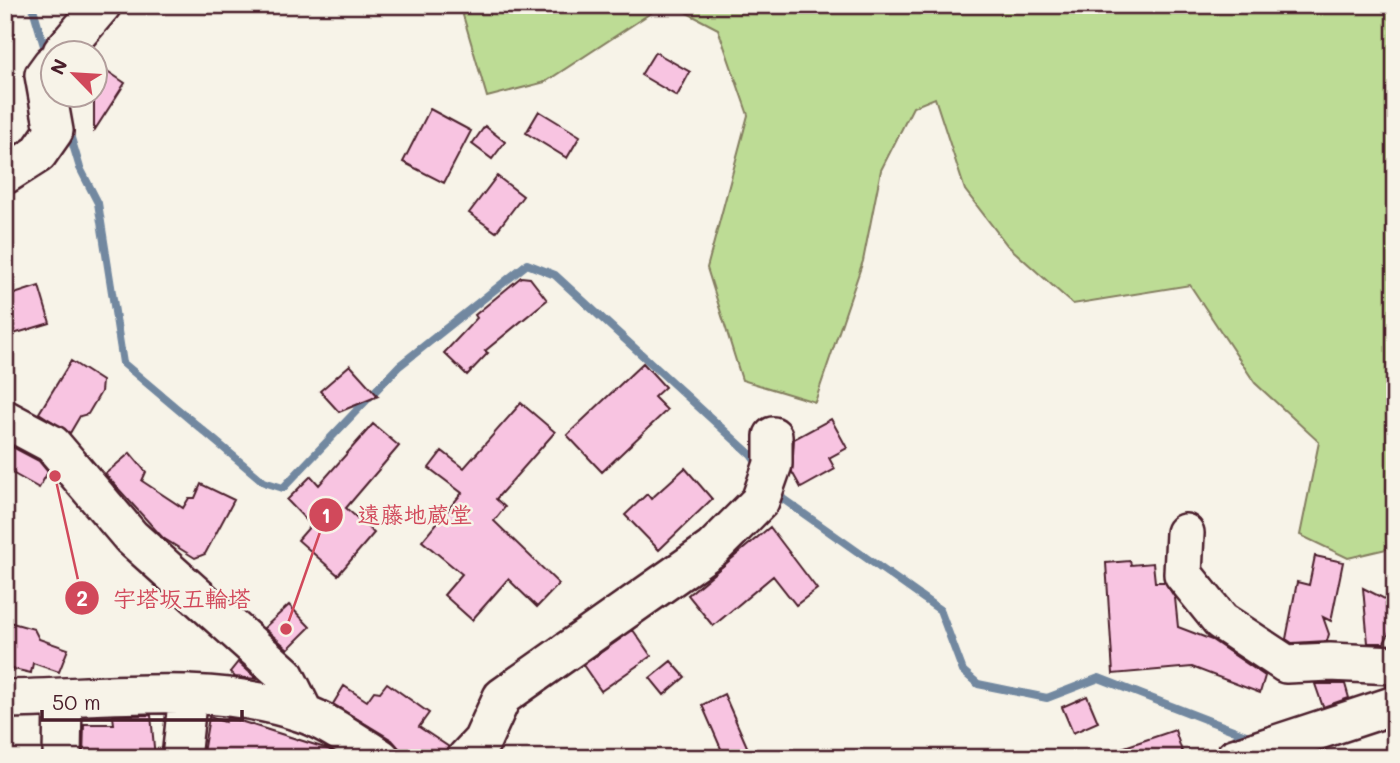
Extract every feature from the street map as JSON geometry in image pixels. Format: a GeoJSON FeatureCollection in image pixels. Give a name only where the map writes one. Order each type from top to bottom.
{"type":"FeatureCollection","features":[{"type":"Feature","properties":{"kind":"street"},"geometry":{"type":"LineString","coordinates":[[75,38],[102,5]]}},
{"type":"Feature","properties":{"kind":"street"},"geometry":{"type":"LineString","coordinates":[[5,174],[38,153],[54,131],[54,108]]}},
{"type":"Feature","properties":{"kind":"street"},"geometry":{"type":"LineString","coordinates":[[5,419],[51,444],[131,537],[285,675],[304,713]]}},
{"type":"Feature","properties":{"kind":"street"},"geometry":{"type":"LineString","coordinates":[[467,758],[482,740],[502,697],[712,549],[760,501],[773,464],[774,436]]}},
{"type":"Feature","properties":{"kind":"street"},"geometry":{"type":"LineString","coordinates":[[1185,533],[1182,574],[1220,621],[1286,664],[1330,662],[1395,665]]}},
{"type":"Feature","properties":{"kind":"street"},"geometry":{"type":"LineString","coordinates":[[181,758],[188,694]]}},
{"type":"Feature","properties":{"kind":"street"},"geometry":{"type":"LineString","coordinates":[[5,699],[188,694],[235,698],[304,713],[381,758]]}},
{"type":"Feature","properties":{"kind":"street"},"geometry":{"type":"LineString","coordinates":[[62,758],[63,698]]}},
{"type":"Feature","properties":{"kind":"street"},"geometry":{"type":"LineString","coordinates":[[1234,758],[1395,705]]}},
{"type":"Feature","properties":{"kind":"green space"},"geometry":{"type":"Polygon","coordinates":[[[460,5],[663,5],[545,82],[487,97],[460,5]]]}},
{"type":"Feature","properties":{"kind":"green space"},"geometry":{"type":"Polygon","coordinates":[[[672,5],[1395,5],[1395,547],[1348,558],[1300,535],[1319,442],[1255,383],[1190,285],[1073,304],[1007,245],[965,190],[935,98],[913,107],[881,170],[863,261],[815,402],[742,380],[707,268],[748,115],[718,29],[672,5]]]}},
{"type":"Feature","properties":{"kind":"building"},"geometry":{"type":"Polygon","coordinates":[[[655,52],[690,72],[677,96],[641,75],[655,52]]]}},
{"type":"Feature","properties":{"kind":"building"},"geometry":{"type":"Polygon","coordinates":[[[108,71],[125,83],[94,131],[94,108],[108,108],[108,71]]]}},
{"type":"Feature","properties":{"kind":"building"},"geometry":{"type":"Polygon","coordinates":[[[430,109],[471,131],[444,183],[403,162],[430,109]]]}},
{"type":"Feature","properties":{"kind":"building"},"geometry":{"type":"Polygon","coordinates":[[[539,111],[580,136],[567,158],[526,133],[539,111]]]}},
{"type":"Feature","properties":{"kind":"building"},"geometry":{"type":"Polygon","coordinates":[[[485,126],[505,142],[492,159],[472,144],[485,126]]]}},
{"type":"Feature","properties":{"kind":"building"},"geometry":{"type":"Polygon","coordinates":[[[497,176],[523,196],[496,232],[469,213],[497,176]]]}},
{"type":"Feature","properties":{"kind":"building"},"geometry":{"type":"Polygon","coordinates":[[[521,277],[530,278],[547,300],[485,351],[488,353],[467,375],[444,353],[477,318],[475,315],[521,277]]]}},
{"type":"Feature","properties":{"kind":"building"},"geometry":{"type":"Polygon","coordinates":[[[39,286],[50,323],[10,335],[5,321],[5,297],[39,286]]]}},
{"type":"Feature","properties":{"kind":"building"},"geometry":{"type":"Polygon","coordinates":[[[71,361],[102,381],[101,392],[88,414],[80,416],[70,433],[39,413],[71,361]]]}},
{"type":"Feature","properties":{"kind":"building"},"geometry":{"type":"Polygon","coordinates":[[[643,363],[665,387],[654,397],[667,410],[602,472],[567,435],[643,363]]]}},
{"type":"Feature","properties":{"kind":"building"},"geometry":{"type":"Polygon","coordinates":[[[350,365],[378,396],[339,412],[320,391],[350,365]]]}},
{"type":"Feature","properties":{"kind":"building"},"geometry":{"type":"Polygon","coordinates":[[[521,403],[555,432],[496,499],[505,507],[494,521],[559,584],[537,607],[508,579],[472,620],[444,595],[462,574],[422,541],[462,493],[429,468],[442,451],[464,468],[521,403]]]}},
{"type":"Feature","properties":{"kind":"building"},"geometry":{"type":"Polygon","coordinates":[[[831,419],[847,448],[829,458],[835,469],[801,488],[792,472],[794,439],[831,419]]]}},
{"type":"Feature","properties":{"kind":"building"},"geometry":{"type":"Polygon","coordinates":[[[373,424],[399,446],[346,508],[374,533],[338,575],[298,540],[311,525],[287,500],[311,476],[319,485],[373,424]]]}},
{"type":"Feature","properties":{"kind":"building"},"geometry":{"type":"Polygon","coordinates":[[[5,443],[39,461],[48,472],[39,488],[5,469],[5,443]]]}},
{"type":"Feature","properties":{"kind":"building"},"geometry":{"type":"Polygon","coordinates":[[[130,453],[146,472],[142,481],[183,508],[189,498],[195,498],[201,484],[234,500],[205,554],[195,558],[163,538],[105,474],[130,453]]]}},
{"type":"Feature","properties":{"kind":"building"},"geometry":{"type":"Polygon","coordinates":[[[685,468],[712,499],[659,550],[625,515],[647,494],[651,499],[685,468]]]}},
{"type":"Feature","properties":{"kind":"building"},"geometry":{"type":"Polygon","coordinates":[[[770,527],[817,589],[796,605],[773,576],[713,626],[688,595],[770,527]]]}},
{"type":"Feature","properties":{"kind":"building"},"geometry":{"type":"Polygon","coordinates":[[[1315,556],[1343,562],[1331,621],[1323,617],[1329,634],[1327,641],[1292,643],[1286,639],[1297,582],[1309,585],[1315,556]]]}},
{"type":"Feature","properties":{"kind":"building"},"geometry":{"type":"Polygon","coordinates":[[[1130,561],[1131,565],[1153,563],[1155,582],[1165,582],[1175,598],[1178,627],[1212,640],[1265,676],[1260,693],[1192,667],[1113,674],[1106,563],[1130,561]]]}},
{"type":"Feature","properties":{"kind":"building"},"geometry":{"type":"Polygon","coordinates":[[[1363,588],[1395,604],[1395,622],[1384,643],[1368,643],[1363,588]]]}},
{"type":"Feature","properties":{"kind":"building"},"geometry":{"type":"Polygon","coordinates":[[[289,605],[310,627],[288,649],[264,628],[289,605]]]}},
{"type":"Feature","properties":{"kind":"building"},"geometry":{"type":"Polygon","coordinates":[[[5,621],[34,629],[39,639],[68,649],[59,672],[33,663],[31,673],[5,667],[5,621]]]}},
{"type":"Feature","properties":{"kind":"building"},"geometry":{"type":"Polygon","coordinates":[[[633,630],[651,656],[601,691],[583,665],[633,630]]]}},
{"type":"Feature","properties":{"kind":"building"},"geometry":{"type":"Polygon","coordinates":[[[671,661],[685,677],[664,695],[650,678],[671,661]]]}},
{"type":"Feature","properties":{"kind":"building"},"geometry":{"type":"Polygon","coordinates":[[[238,662],[257,679],[235,677],[230,672],[238,662]]]}},
{"type":"Feature","properties":{"kind":"building"},"geometry":{"type":"Polygon","coordinates":[[[387,683],[429,713],[419,727],[449,747],[446,758],[402,758],[399,748],[392,740],[333,704],[344,686],[367,701],[374,691],[380,692],[387,683]]]}},
{"type":"Feature","properties":{"kind":"building"},"geometry":{"type":"Polygon","coordinates":[[[1315,684],[1345,684],[1349,698],[1323,707],[1315,684]]]}},
{"type":"Feature","properties":{"kind":"building"},"geometry":{"type":"Polygon","coordinates":[[[724,694],[752,758],[725,758],[702,705],[724,694]]]}},
{"type":"Feature","properties":{"kind":"building"},"geometry":{"type":"Polygon","coordinates":[[[1087,696],[1098,722],[1073,733],[1062,707],[1087,696]]]}},
{"type":"Feature","properties":{"kind":"building"},"geometry":{"type":"Polygon","coordinates":[[[151,715],[155,758],[83,757],[84,724],[114,724],[113,716],[151,715]]]}},
{"type":"Feature","properties":{"kind":"building"},"geometry":{"type":"Polygon","coordinates":[[[209,717],[225,722],[227,718],[237,720],[328,749],[342,758],[217,758],[203,753],[209,717]]]}},
{"type":"Feature","properties":{"kind":"building"},"geometry":{"type":"Polygon","coordinates":[[[1175,730],[1184,758],[1105,758],[1104,754],[1175,730]]]}},
{"type":"Feature","properties":{"kind":"waterway"},"geometry":{"type":"LineString","coordinates":[[32,5],[42,38]]}},
{"type":"Feature","properties":{"kind":"waterway"},"geometry":{"type":"LineString","coordinates":[[68,128],[80,168],[98,203],[123,363],[264,482],[283,488],[399,366],[527,264],[555,275],[751,455],[761,469]]}},
{"type":"Feature","properties":{"kind":"waterway"},"geometry":{"type":"LineString","coordinates":[[776,490],[783,499],[940,610],[963,671],[978,684],[1047,698],[1099,678],[1256,739]]}},
{"type":"Feature","properties":{"kind":"place","name":"宇塔坂五輪塔"},"geometry":{"type":"Point","coordinates":[55,476]}},
{"type":"Feature","properties":{"kind":"place","name":"遠藤地蔵堂"},"geometry":{"type":"Point","coordinates":[286,629]}}]}
